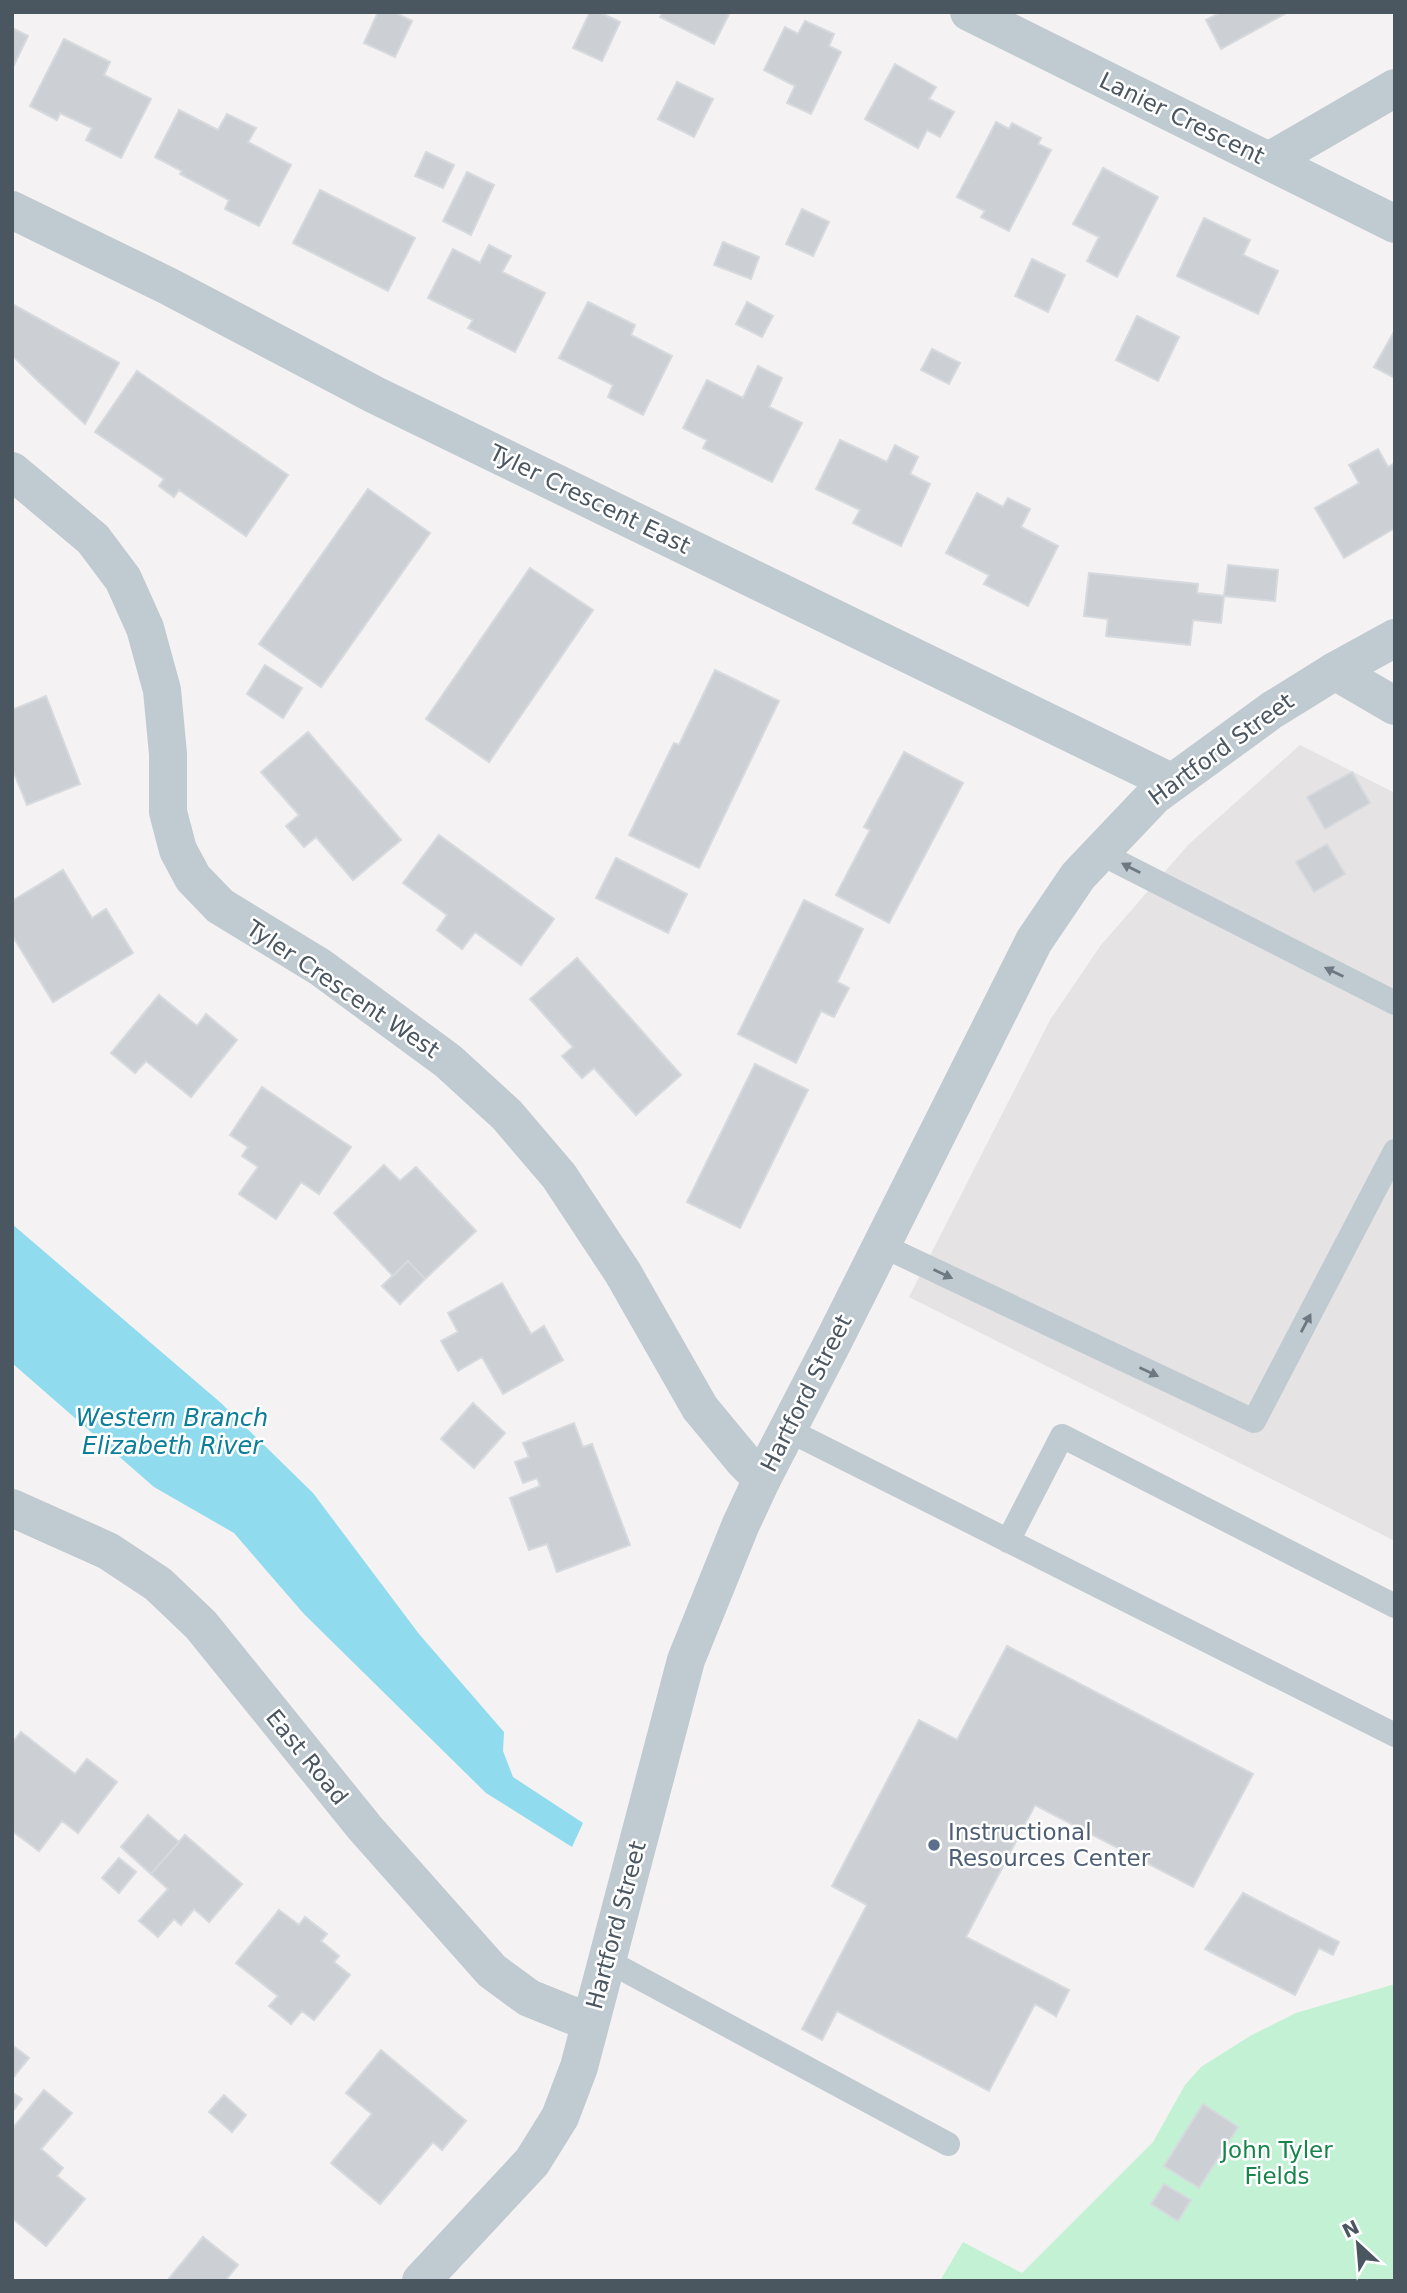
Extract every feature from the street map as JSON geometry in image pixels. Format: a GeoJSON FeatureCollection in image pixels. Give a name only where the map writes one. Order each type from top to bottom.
{"type":"FeatureCollection","features":[{"type":"Feature","properties":{"kind":"street","name":"Lanier Crescent"},"geometry":{"type":"LineString","coordinates":[[969,12],[1395,224]]}},
{"type":"Feature","properties":{"kind":"street"},"geometry":{"type":"LineString","coordinates":[[1269,161],[1395,88]]}},
{"type":"Feature","properties":{"kind":"street","name":"Tyler Crescent East"},"geometry":{"type":"LineString","coordinates":[[12,210],[168,286],[375,395],[1171,782]]}},
{"type":"Feature","properties":{"kind":"street","name":"Tyler Crescent West"},"geometry":{"type":"LineString","coordinates":[[12,471],[93,539],[123,579],[145,628],[162,690],[168,754],[168,812],[178,850],[193,878],[220,906],[320,967],[448,1060],[507,1115],[559,1176],[623,1273],[700,1408],[762,1479]]}},
{"type":"Feature","properties":{"kind":"street","name":"Hartford Street"},"geometry":{"type":"LineString","coordinates":[[421,2281],[532,2162],[560,2117],[579,2067],[685,1660],[762,1479],[1034,941],[1078,876],[1154,796],[1272,710],[1395,638]]}},
{"type":"Feature","properties":{"kind":"street"},"geometry":{"type":"LineString","coordinates":[[1335,671],[1395,706]]}},
{"type":"Feature","properties":{"kind":"street","name":"East Road"},"geometry":{"type":"LineString","coordinates":[[12,1507],[108,1551],[158,1584],[201,1625],[365,1828],[492,1971],[529,1998],[571,2015],[591,2019]]}},
{"type":"Feature","properties":{"kind":"lane"},"geometry":{"type":"LineString","coordinates":[[1098,852],[1395,1003]]}},
{"type":"Feature","properties":{"kind":"lane"},"geometry":{"type":"LineString","coordinates":[[881,1245],[1254,1422],[1395,1151]]}},
{"type":"Feature","properties":{"kind":"lane"},"geometry":{"type":"LineString","coordinates":[[788,1430],[1395,1735]]}},
{"type":"Feature","properties":{"kind":"lane"},"geometry":{"type":"LineString","coordinates":[[1008,1541],[1062,1436],[1395,1606]]}},
{"type":"Feature","properties":{"kind":"lane"},"geometry":{"type":"LineString","coordinates":[[606,1960],[948,2144]]}},
{"type":"Feature","properties":{"kind":"shaded area"},"geometry":{"type":"Polygon","coordinates":[[[1300,745],[1395,793],[1395,1541],[909,1297],[1050,1020],[1101,945],[1189,844],[1300,745]]]}},
{"type":"Feature","properties":{"kind":"green space","name":"John Tyler Fields"},"geometry":{"type":"Polygon","coordinates":[[[1395,1984],[1395,2281],[940,2281],[963,2242],[1022,2273],[1153,2142],[1185,2085],[1201,2067],[1250,2036],[1296,2013],[1395,1984]]]}},
{"type":"Feature","properties":{"kind":"water","name":"Western Branch Elizabeth River"},"geometry":{"type":"Polygon","coordinates":[[[12,1224],[221,1403],[313,1493],[419,1634],[504,1732],[503,1751],[513,1777],[583,1823],[572,1847],[486,1793],[304,1614],[234,1533],[154,1487],[12,1363],[12,1224]]]}},
{"type":"Feature","properties":{"kind":"building"},"geometry":{"type":"Polygon","coordinates":[[[378,12],[394,12],[412,21],[395,57],[364,43],[378,12]]]}},
{"type":"Feature","properties":{"kind":"building"},"geometry":{"type":"Polygon","coordinates":[[[590,12],[599,12],[620,22],[602,61],[573,48],[590,12]]]}},
{"type":"Feature","properties":{"kind":"building"},"geometry":{"type":"Polygon","coordinates":[[[663,12],[730,12],[714,44],[660,17],[663,12]]]}},
{"type":"Feature","properties":{"kind":"building"},"geometry":{"type":"Polygon","coordinates":[[[1221,12],[1288,12],[1221,49],[1206,20],[1221,12]]]}},
{"type":"Feature","properties":{"kind":"building"},"geometry":{"type":"Polygon","coordinates":[[[805,21],[834,34],[829,46],[841,52],[811,114],[787,103],[795,86],[764,70],[785,27],[798,34],[805,21]]]}},
{"type":"Feature","properties":{"kind":"building"},"geometry":{"type":"Polygon","coordinates":[[[12,28],[28,36],[12,69],[12,28]]]}},
{"type":"Feature","properties":{"kind":"building"},"geometry":{"type":"Polygon","coordinates":[[[64,39],[110,62],[104,75],[151,99],[121,158],[86,140],[92,128],[60,113],[57,120],[30,106],[64,39]]]}},
{"type":"Feature","properties":{"kind":"building"},"geometry":{"type":"Polygon","coordinates":[[[895,64],[936,87],[929,99],[954,112],[940,137],[927,130],[918,148],[865,119],[895,64]]]}},
{"type":"Feature","properties":{"kind":"building"},"geometry":{"type":"Polygon","coordinates":[[[677,82],[713,99],[694,137],[658,119],[677,82]]]}},
{"type":"Feature","properties":{"kind":"building"},"geometry":{"type":"Polygon","coordinates":[[[179,110],[218,130],[227,114],[256,128],[248,142],[291,165],[259,226],[225,209],[229,200],[180,174],[182,171],[155,157],[179,110]]]}},
{"type":"Feature","properties":{"kind":"building"},"geometry":{"type":"Polygon","coordinates":[[[996,122],[1009,129],[1012,123],[1041,138],[1038,144],[1051,150],[1009,231],[981,217],[985,211],[957,197],[996,122]]]}},
{"type":"Feature","properties":{"kind":"building"},"geometry":{"type":"Polygon","coordinates":[[[426,152],[454,165],[443,188],[415,176],[426,152]]]}},
{"type":"Feature","properties":{"kind":"building"},"geometry":{"type":"Polygon","coordinates":[[[1103,168],[1158,197],[1117,277],[1087,261],[1099,237],[1073,224],[1103,168]]]}},
{"type":"Feature","properties":{"kind":"building"},"geometry":{"type":"Polygon","coordinates":[[[467,172],[494,185],[471,235],[443,221],[467,172]]]}},
{"type":"Feature","properties":{"kind":"building"},"geometry":{"type":"Polygon","coordinates":[[[320,190],[415,238],[388,291],[293,243],[320,190]]]}},
{"type":"Feature","properties":{"kind":"building"},"geometry":{"type":"Polygon","coordinates":[[[802,209],[829,222],[813,256],[786,244],[802,209]]]}},
{"type":"Feature","properties":{"kind":"building"},"geometry":{"type":"Polygon","coordinates":[[[1204,218],[1250,240],[1243,255],[1278,271],[1258,314],[1177,276],[1204,218]]]}},
{"type":"Feature","properties":{"kind":"building"},"geometry":{"type":"Polygon","coordinates":[[[723,242],[759,257],[751,279],[714,265],[723,242]]]}},
{"type":"Feature","properties":{"kind":"building"},"geometry":{"type":"Polygon","coordinates":[[[489,245],[511,256],[502,272],[545,293],[515,352],[468,328],[473,320],[428,298],[453,249],[480,263],[489,245]]]}},
{"type":"Feature","properties":{"kind":"building"},"geometry":{"type":"Polygon","coordinates":[[[1032,259],[1065,275],[1048,312],[1015,296],[1032,259]]]}},
{"type":"Feature","properties":{"kind":"building"},"geometry":{"type":"Polygon","coordinates":[[[588,302],[635,325],[631,335],[672,356],[643,415],[608,397],[613,385],[559,358],[588,302]]]}},
{"type":"Feature","properties":{"kind":"building"},"geometry":{"type":"Polygon","coordinates":[[[747,302],[773,316],[762,337],[736,324],[747,302]]]}},
{"type":"Feature","properties":{"kind":"building"},"geometry":{"type":"Polygon","coordinates":[[[12,304],[119,363],[85,424],[12,355],[12,304]]]}},
{"type":"Feature","properties":{"kind":"building"},"geometry":{"type":"Polygon","coordinates":[[[1137,316],[1179,337],[1158,381],[1116,360],[1137,316]]]}},
{"type":"Feature","properties":{"kind":"building"},"geometry":{"type":"Polygon","coordinates":[[[1395,330],[1395,378],[1374,367],[1395,330]]]}},
{"type":"Feature","properties":{"kind":"building"},"geometry":{"type":"Polygon","coordinates":[[[932,349],[960,363],[949,384],[921,370],[932,349]]]}},
{"type":"Feature","properties":{"kind":"building"},"geometry":{"type":"Polygon","coordinates":[[[758,366],[782,378],[769,407],[802,423],[772,482],[703,448],[707,440],[683,428],[707,380],[743,398],[758,366]]]}},
{"type":"Feature","properties":{"kind":"building"},"geometry":{"type":"Polygon","coordinates":[[[137,371],[288,475],[246,536],[179,490],[174,497],[159,486],[164,479],[95,432],[137,371]]]}},
{"type":"Feature","properties":{"kind":"building"},"geometry":{"type":"Polygon","coordinates":[[[840,440],[887,462],[895,445],[918,457],[910,474],[930,484],[901,546],[853,523],[860,510],[816,489],[840,440]]]}},
{"type":"Feature","properties":{"kind":"building"},"geometry":{"type":"Polygon","coordinates":[[[1378,449],[1388,467],[1395,463],[1395,528],[1344,558],[1315,508],[1359,483],[1349,465],[1378,449]]]}},
{"type":"Feature","properties":{"kind":"building"},"geometry":{"type":"Polygon","coordinates":[[[368,489],[430,533],[321,687],[259,644],[368,489]]]}},
{"type":"Feature","properties":{"kind":"building"},"geometry":{"type":"Polygon","coordinates":[[[977,493],[1003,507],[1008,498],[1030,509],[1021,527],[1058,546],[1028,606],[984,584],[989,575],[946,553],[977,493]]]}},
{"type":"Feature","properties":{"kind":"building"},"geometry":{"type":"Polygon","coordinates":[[[1228,565],[1278,570],[1275,601],[1224,596],[1228,565]]]}},
{"type":"Feature","properties":{"kind":"building"},"geometry":{"type":"Polygon","coordinates":[[[530,568],[593,610],[489,762],[426,719],[530,568]]]}},
{"type":"Feature","properties":{"kind":"building"},"geometry":{"type":"Polygon","coordinates":[[[1089,573],[1198,584],[1197,593],[1224,596],[1221,623],[1193,620],[1190,645],[1106,636],[1108,619],[1084,616],[1089,573]]]}},
{"type":"Feature","properties":{"kind":"building"},"geometry":{"type":"Polygon","coordinates":[[[265,665],[302,688],[283,718],[247,694],[265,665]]]}},
{"type":"Feature","properties":{"kind":"building"},"geometry":{"type":"Polygon","coordinates":[[[715,670],[779,701],[699,868],[629,835],[674,743],[679,745],[715,670]]]}},
{"type":"Feature","properties":{"kind":"building"},"geometry":{"type":"Polygon","coordinates":[[[46,696],[80,784],[27,805],[12,768],[12,710],[46,696]]]}},
{"type":"Feature","properties":{"kind":"building"},"geometry":{"type":"Polygon","coordinates":[[[308,732],[401,840],[353,880],[316,837],[304,847],[286,826],[299,815],[261,772],[308,732]]]}},
{"type":"Feature","properties":{"kind":"building"},"geometry":{"type":"Polygon","coordinates":[[[904,752],[963,783],[889,923],[836,895],[870,830],[864,827],[904,752]]]}},
{"type":"Feature","properties":{"kind":"building"},"geometry":{"type":"Polygon","coordinates":[[[1352,772],[1370,803],[1325,829],[1307,797],[1352,772]]]}},
{"type":"Feature","properties":{"kind":"building"},"geometry":{"type":"Polygon","coordinates":[[[439,835],[554,919],[521,965],[475,932],[462,949],[437,930],[447,915],[403,883],[439,835]]]}},
{"type":"Feature","properties":{"kind":"building"},"geometry":{"type":"Polygon","coordinates":[[[1327,844],[1345,874],[1314,892],[1296,862],[1327,844]]]}},
{"type":"Feature","properties":{"kind":"building"},"geometry":{"type":"Polygon","coordinates":[[[616,858],[687,894],[668,933],[596,898],[616,858]]]}},
{"type":"Feature","properties":{"kind":"building"},"geometry":{"type":"Polygon","coordinates":[[[63,870],[92,918],[106,909],[133,953],[53,1002],[12,935],[12,901],[63,870]]]}},
{"type":"Feature","properties":{"kind":"building"},"geometry":{"type":"Polygon","coordinates":[[[804,900],[863,929],[837,982],[849,988],[834,1017],[821,1011],[796,1063],[738,1034],[804,900]]]}},
{"type":"Feature","properties":{"kind":"building"},"geometry":{"type":"Polygon","coordinates":[[[577,958],[681,1075],[636,1115],[594,1068],[582,1078],[562,1056],[573,1047],[530,999],[577,958]]]}},
{"type":"Feature","properties":{"kind":"building"},"geometry":{"type":"Polygon","coordinates":[[[159,995],[197,1026],[206,1014],[237,1040],[191,1097],[146,1061],[135,1073],[111,1053],[159,995]]]}},
{"type":"Feature","properties":{"kind":"building"},"geometry":{"type":"Polygon","coordinates":[[[755,1064],[808,1090],[740,1228],[687,1202],[755,1064]]]}},
{"type":"Feature","properties":{"kind":"building"},"geometry":{"type":"Polygon","coordinates":[[[262,1087],[351,1147],[319,1194],[301,1182],[276,1219],[239,1194],[258,1167],[242,1156],[248,1147],[230,1135],[262,1087]]]}},
{"type":"Feature","properties":{"kind":"building"},"geometry":{"type":"Polygon","coordinates":[[[384,1165],[400,1181],[416,1167],[476,1231],[425,1279],[408,1261],[393,1276],[334,1213],[384,1165]]]}},
{"type":"Feature","properties":{"kind":"building"},"geometry":{"type":"Polygon","coordinates":[[[408,1261],[425,1279],[400,1304],[382,1286],[408,1261]]]}},
{"type":"Feature","properties":{"kind":"building"},"geometry":{"type":"Polygon","coordinates":[[[502,1283],[531,1334],[544,1326],[563,1360],[503,1394],[482,1357],[458,1371],[441,1341],[458,1332],[448,1313],[502,1283]]]}},
{"type":"Feature","properties":{"kind":"building"},"geometry":{"type":"Polygon","coordinates":[[[473,1403],[505,1433],[474,1468],[441,1439],[473,1403]]]}},
{"type":"Feature","properties":{"kind":"building"},"geometry":{"type":"Polygon","coordinates":[[[574,1423],[583,1447],[592,1444],[630,1545],[557,1572],[547,1544],[529,1550],[510,1498],[540,1486],[537,1478],[523,1483],[515,1462],[529,1457],[523,1443],[574,1423]]]}},
{"type":"Feature","properties":{"kind":"building","name":"Instructional Resources Center"},"geometry":{"type":"Polygon","coordinates":[[[1007,1646],[1253,1774],[1193,1887],[1035,1805],[966,1937],[1069,1990],[1056,2016],[1035,2004],[989,2091],[837,2011],[822,2040],[802,2029],[867,1905],[832,1886],[919,1720],[957,1740],[1007,1646]]]}},
{"type":"Feature","properties":{"kind":"building"},"geometry":{"type":"Polygon","coordinates":[[[21,1732],[75,1774],[87,1759],[117,1782],[78,1833],[62,1821],[39,1851],[12,1831],[12,1743],[21,1732]]]}},
{"type":"Feature","properties":{"kind":"building"},"geometry":{"type":"Polygon","coordinates":[[[148,1815],[179,1842],[151,1874],[121,1847],[148,1815]]]}},
{"type":"Feature","properties":{"kind":"building"},"geometry":{"type":"Polygon","coordinates":[[[185,1835],[242,1884],[209,1922],[194,1909],[181,1925],[174,1919],[158,1937],[139,1921],[168,1889],[151,1874],[185,1835]]]}},
{"type":"Feature","properties":{"kind":"building"},"geometry":{"type":"Polygon","coordinates":[[[119,1858],[136,1872],[119,1893],[102,1878],[119,1858]]]}},
{"type":"Feature","properties":{"kind":"building"},"geometry":{"type":"Polygon","coordinates":[[[1243,1893],[1339,1942],[1333,1955],[1319,1948],[1295,1995],[1205,1949],[1243,1893]]]}},
{"type":"Feature","properties":{"kind":"building"},"geometry":{"type":"Polygon","coordinates":[[[279,1910],[299,1925],[305,1917],[327,1934],[321,1941],[339,1956],[334,1962],[350,1975],[314,2020],[302,2011],[291,2024],[269,2006],[278,1996],[236,1963],[279,1910]]]}},
{"type":"Feature","properties":{"kind":"building"},"geometry":{"type":"Polygon","coordinates":[[[12,2045],[29,2058],[12,2079],[12,2045]]]}},
{"type":"Feature","properties":{"kind":"building"},"geometry":{"type":"Polygon","coordinates":[[[381,2050],[466,2121],[442,2150],[433,2142],[380,2204],[331,2163],[372,2114],[346,2093],[381,2050]]]}},
{"type":"Feature","properties":{"kind":"building"},"geometry":{"type":"Polygon","coordinates":[[[44,2090],[72,2113],[41,2149],[63,2168],[57,2176],[85,2199],[46,2246],[12,2218],[12,2129],[44,2090]]]}},
{"type":"Feature","properties":{"kind":"building"},"geometry":{"type":"Polygon","coordinates":[[[12,2092],[22,2099],[12,2112],[12,2092]]]}},
{"type":"Feature","properties":{"kind":"building"},"geometry":{"type":"Polygon","coordinates":[[[224,2095],[246,2115],[232,2132],[209,2112],[224,2095]]]}},
{"type":"Feature","properties":{"kind":"building"},"geometry":{"type":"Polygon","coordinates":[[[1203,2104],[1238,2127],[1199,2188],[1164,2166],[1203,2104]]]}},
{"type":"Feature","properties":{"kind":"building"},"geometry":{"type":"Polygon","coordinates":[[[1164,2184],[1191,2200],[1178,2221],[1151,2204],[1164,2184]]]}},
{"type":"Feature","properties":{"kind":"building"},"geometry":{"type":"Polygon","coordinates":[[[203,2237],[238,2265],[225,2281],[167,2281],[203,2237]]]}},
{"type":"Feature","properties":{"kind":"place","name":"Instructional Resources Center"},"geometry":{"type":"Point","coordinates":[934,1845]}}]}
